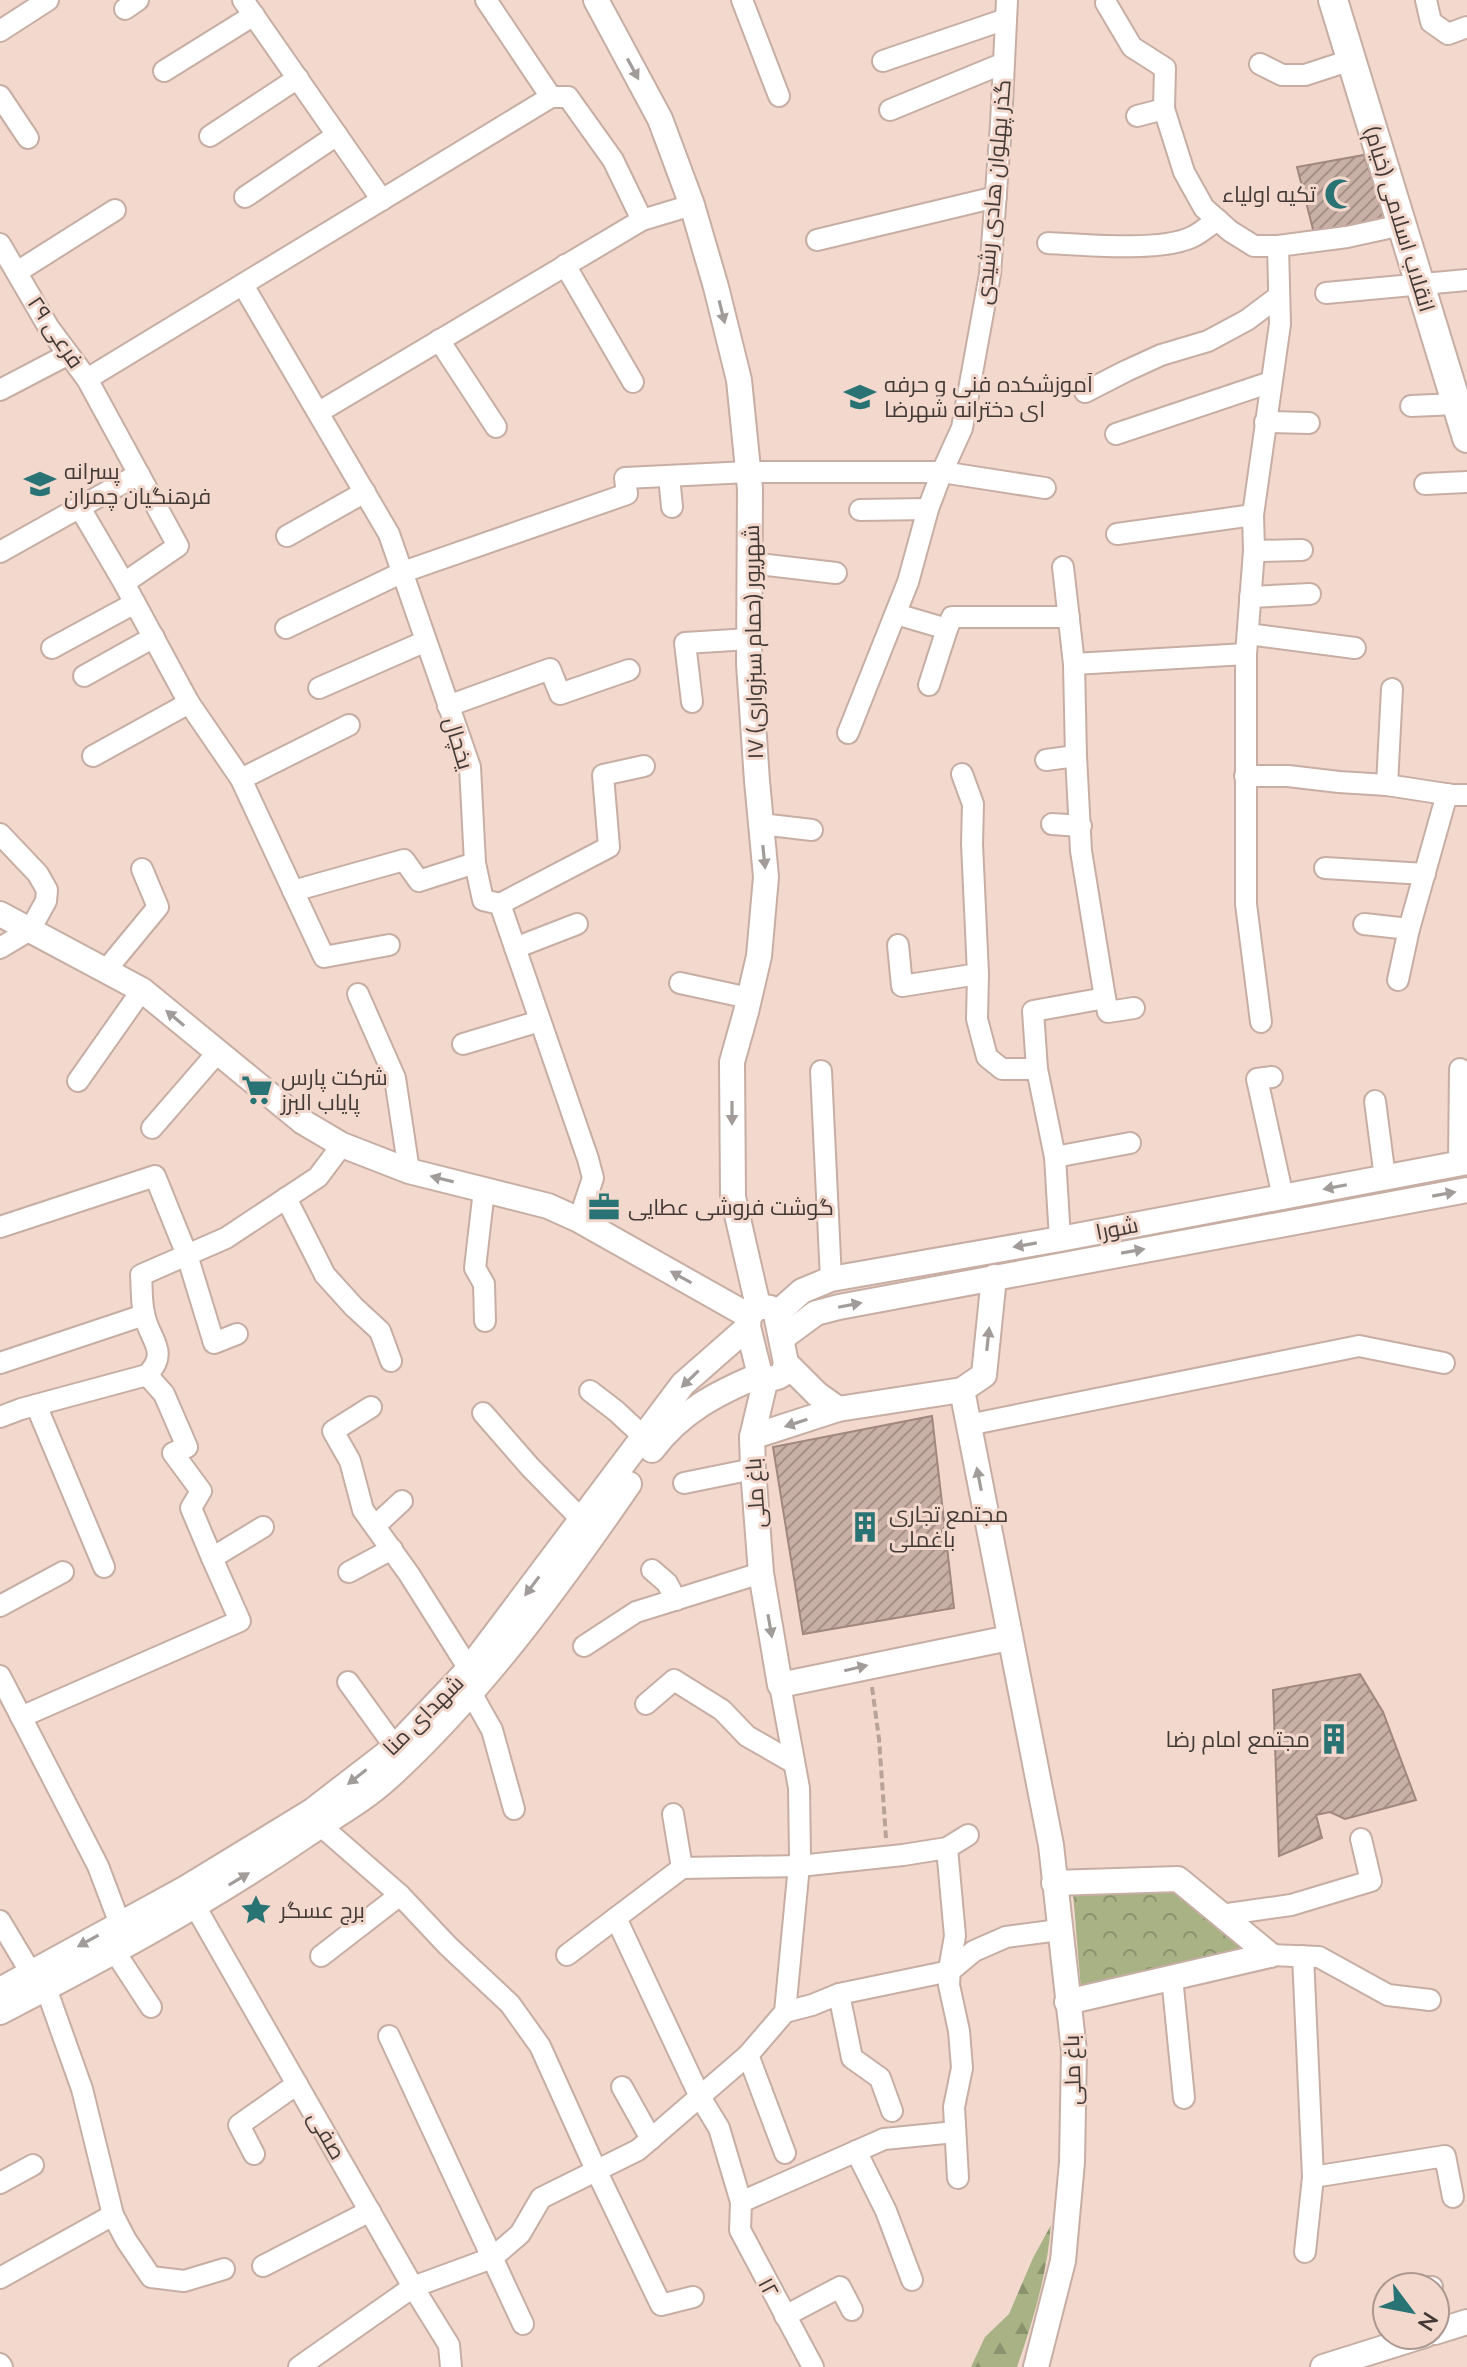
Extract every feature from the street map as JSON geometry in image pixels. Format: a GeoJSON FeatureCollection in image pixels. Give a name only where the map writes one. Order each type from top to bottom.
{"type":"FeatureCollection","features":[{"type":"Feature","properties":{"kind":"main road","name":"انقلاب اسلامی (خیام)"},"geometry":{"type":"LineString","coordinates":[[1333,0],[1467,438]]}},
{"type":"Feature","properties":{"kind":"street"},"geometry":{"type":"LineString","coordinates":[[0,31],[48,0]]}},
{"type":"Feature","properties":{"kind":"street"},"geometry":{"type":"LineString","coordinates":[[486,0],[551,97]]}},
{"type":"Feature","properties":{"kind":"street","name":"۱۷ شهریور (حمام سبزواری)"},"geometry":{"type":"LineString","coordinates":[[596,0],[660,119],[692,205],[739,380],[748,472],[752,708],[766,877],[759,956],[732,1062],[733,1197],[757,1316]]}},
{"type":"Feature","properties":{"kind":"street"},"geometry":{"type":"LineString","coordinates":[[742,0],[779,96]]}},
{"type":"Feature","properties":{"kind":"street"},"geometry":{"type":"LineString","coordinates":[[1426,0],[1431,22],[1448,34],[1467,27]]}},
{"type":"Feature","properties":{"kind":"street"},"geometry":{"type":"LineString","coordinates":[[1106,3],[1132,47],[1165,68],[1164,109],[1184,172],[1204,208],[1230,231],[1254,246],[1278,246],[1347,237],[1402,225]]}},
{"type":"Feature","properties":{"kind":"street"},"geometry":{"type":"LineString","coordinates":[[164,71],[249,7],[382,200]]}},
{"type":"Feature","properties":{"kind":"street"},"geometry":{"type":"LineString","coordinates":[[883,61],[1006,10]]}},
{"type":"Feature","properties":{"kind":"street","name":"گذر پهلوان هادی رشیدی"},"geometry":{"type":"LineString","coordinates":[[848,733],[908,582],[928,509],[962,428],[990,274],[1006,10]]}},
{"type":"Feature","properties":{"kind":"street"},"geometry":{"type":"LineString","coordinates":[[1260,64],[1282,75],[1305,75],[1351,60]]}},
{"type":"Feature","properties":{"kind":"street"},"geometry":{"type":"LineString","coordinates":[[890,110],[1004,63]]}},
{"type":"Feature","properties":{"kind":"street"},"geometry":{"type":"LineString","coordinates":[[210,136],[298,78]]}},
{"type":"Feature","properties":{"kind":"street"},"geometry":{"type":"LineString","coordinates":[[0,96],[28,138]]}},
{"type":"Feature","properties":{"kind":"street"},"geometry":{"type":"LineString","coordinates":[[87,379],[551,97],[568,97],[613,160],[642,220]]}},
{"type":"Feature","properties":{"kind":"street"},"geometry":{"type":"LineString","coordinates":[[1137,116],[1164,109]]}},
{"type":"Feature","properties":{"kind":"street"},"geometry":{"type":"LineString","coordinates":[[245,197],[337,135]]}},
{"type":"Feature","properties":{"kind":"street"},"geometry":{"type":"LineString","coordinates":[[817,240],[996,197]]}},
{"type":"Feature","properties":{"kind":"street"},"geometry":{"type":"LineString","coordinates":[[319,412],[642,220],[692,205]]}},
{"type":"Feature","properties":{"kind":"street"},"geometry":{"type":"LineString","coordinates":[[17,272],[115,210]]}},
{"type":"Feature","properties":{"kind":"street"},"geometry":{"type":"LineString","coordinates":[[1048,243],[1115,247],[1162,244],[1190,238],[1218,220]]}},
{"type":"Feature","properties":{"kind":"street","name":"فرعی ۲۹"},"geometry":{"type":"LineString","coordinates":[[0,244],[49,328],[87,379],[178,546],[124,583]]}},
{"type":"Feature","properties":{"kind":"street"},"geometry":{"type":"LineString","coordinates":[[1261,1022],[1246,904],[1247,644],[1254,551],[1253,515],[1280,324],[1278,246]]}},
{"type":"Feature","properties":{"kind":"street"},"geometry":{"type":"LineString","coordinates":[[565,265],[633,382]]}},
{"type":"Feature","properties":{"kind":"street"},"geometry":{"type":"LineString","coordinates":[[1326,293],[1467,280]]}},
{"type":"Feature","properties":{"kind":"street","name":"یخچال"},"geometry":{"type":"LineString","coordinates":[[243,285],[389,534],[403,572],[470,767],[475,863],[483,900],[500,904],[593,1178],[579,1220]]}},
{"type":"Feature","properties":{"kind":"street"},"geometry":{"type":"LineString","coordinates":[[1085,392],[1161,355],[1208,341],[1247,320],[1279,296]]}},
{"type":"Feature","properties":{"kind":"street"},"geometry":{"type":"LineString","coordinates":[[439,340],[496,427]]}},
{"type":"Feature","properties":{"kind":"street"},"geometry":{"type":"LineString","coordinates":[[0,390],[67,355]]}},
{"type":"Feature","properties":{"kind":"street"},"geometry":{"type":"LineString","coordinates":[[1116,434],[1271,382]]}},
{"type":"Feature","properties":{"kind":"street"},"geometry":{"type":"LineString","coordinates":[[1411,406],[1457,404]]}},
{"type":"Feature","properties":{"kind":"street"},"geometry":{"type":"LineString","coordinates":[[1265,422],[1309,423]]}},
{"type":"Feature","properties":{"kind":"street"},"geometry":{"type":"LineString","coordinates":[[286,628],[403,572],[627,494],[625,478],[748,472],[942,472],[1045,488]]}},
{"type":"Feature","properties":{"kind":"street"},"geometry":{"type":"LineString","coordinates":[[0,552],[139,474]]}},
{"type":"Feature","properties":{"kind":"street"},"geometry":{"type":"LineString","coordinates":[[669,476],[672,507]]}},
{"type":"Feature","properties":{"kind":"street"},"geometry":{"type":"LineString","coordinates":[[1425,484],[1467,482]]}},
{"type":"Feature","properties":{"kind":"street"},"geometry":{"type":"LineString","coordinates":[[287,536],[365,492]]}},
{"type":"Feature","properties":{"kind":"street"},"geometry":{"type":"LineString","coordinates":[[80,508],[189,703],[241,779],[324,957],[389,945]]}},
{"type":"Feature","properties":{"kind":"street"},"geometry":{"type":"LineString","coordinates":[[860,510],[928,509]]}},
{"type":"Feature","properties":{"kind":"street"},"geometry":{"type":"LineString","coordinates":[[1117,534],[1253,515]]}},
{"type":"Feature","properties":{"kind":"street"},"geometry":{"type":"LineString","coordinates":[[1254,551],[1302,550]]}},
{"type":"Feature","properties":{"kind":"street"},"geometry":{"type":"LineString","coordinates":[[750,563],[836,573]]}},
{"type":"Feature","properties":{"kind":"street"},"geometry":{"type":"LineString","coordinates":[[1063,567],[1074,664],[1081,851],[1108,1012],[1134,1008]]}},
{"type":"Feature","properties":{"kind":"street"},"geometry":{"type":"LineString","coordinates":[[1250,597],[1310,594]]}},
{"type":"Feature","properties":{"kind":"street"},"geometry":{"type":"LineString","coordinates":[[52,648],[135,603]]}},
{"type":"Feature","properties":{"kind":"street"},"geometry":{"type":"LineString","coordinates":[[896,614],[947,629]]}},
{"type":"Feature","properties":{"kind":"street"},"geometry":{"type":"LineString","coordinates":[[929,685],[952,617],[1069,617]]}},
{"type":"Feature","properties":{"kind":"street"},"geometry":{"type":"LineString","coordinates":[[84,676],[154,637]]}},
{"type":"Feature","properties":{"kind":"street"},"geometry":{"type":"LineString","coordinates":[[692,702],[685,643],[749,639]]}},
{"type":"Feature","properties":{"kind":"street"},"geometry":{"type":"LineString","coordinates":[[319,688],[426,641]]}},
{"type":"Feature","properties":{"kind":"street"},"geometry":{"type":"LineString","coordinates":[[1074,664],[1247,644],[1355,648]]}},
{"type":"Feature","properties":{"kind":"street"},"geometry":{"type":"LineString","coordinates":[[448,706],[550,669],[560,694],[629,670]]}},
{"type":"Feature","properties":{"kind":"street"},"geometry":{"type":"LineString","coordinates":[[1387,785],[1392,689]]}},
{"type":"Feature","properties":{"kind":"street"},"geometry":{"type":"LineString","coordinates":[[93,756],[189,703]]}},
{"type":"Feature","properties":{"kind":"street"},"geometry":{"type":"LineString","coordinates":[[241,779],[349,725]]}},
{"type":"Feature","properties":{"kind":"street"},"geometry":{"type":"LineString","coordinates":[[1046,760],[1076,756]]}},
{"type":"Feature","properties":{"kind":"street"},"geometry":{"type":"LineString","coordinates":[[500,904],[609,847],[603,775],[644,766]]}},
{"type":"Feature","properties":{"kind":"street"},"geometry":{"type":"LineString","coordinates":[[962,774],[973,804],[977,1019],[987,1057],[1002,1069],[1037,1069]]}},
{"type":"Feature","properties":{"kind":"street"},"geometry":{"type":"LineString","coordinates":[[1245,776],[1288,776],[1457,794],[1425,874],[1398,980]]}},
{"type":"Feature","properties":{"kind":"street"},"geometry":{"type":"LineString","coordinates":[[761,824],[812,830]]}},
{"type":"Feature","properties":{"kind":"street"},"geometry":{"type":"LineString","coordinates":[[1052,824],[1081,826]]}},
{"type":"Feature","properties":{"kind":"street"},"geometry":{"type":"LineString","coordinates":[[0,834],[38,874],[47,890],[46,901],[30,930],[0,948]]}},
{"type":"Feature","properties":{"kind":"street"},"geometry":{"type":"LineString","coordinates":[[293,891],[404,860],[419,881],[475,863]]}},
{"type":"Feature","properties":{"kind":"street"},"geometry":{"type":"LineString","coordinates":[[1325,868],[1425,874]]}},
{"type":"Feature","properties":{"kind":"street"},"geometry":{"type":"LineString","coordinates":[[106,970],[158,907],[142,869]]}},
{"type":"Feature","properties":{"kind":"street"},"geometry":{"type":"LineString","coordinates":[[0,914],[142,990],[303,1122],[342,1145],[409,1171],[548,1206],[757,1316],[782,1338],[786,1363],[817,1394],[838,1409]]}},
{"type":"Feature","properties":{"kind":"street"},"geometry":{"type":"LineString","coordinates":[[515,948],[577,924]]}},
{"type":"Feature","properties":{"kind":"street"},"geometry":{"type":"LineString","coordinates":[[1364,924],[1409,929]]}},
{"type":"Feature","properties":{"kind":"street"},"geometry":{"type":"LineString","coordinates":[[898,945],[902,986],[978,974]]}},
{"type":"Feature","properties":{"kind":"street"},"geometry":{"type":"LineString","coordinates":[[680,983],[749,998]]}},
{"type":"Feature","properties":{"kind":"street"},"geometry":{"type":"LineString","coordinates":[[78,1081],[142,990]]}},
{"type":"Feature","properties":{"kind":"street"},"geometry":{"type":"LineString","coordinates":[[358,994],[395,1078],[409,1171]]}},
{"type":"Feature","properties":{"kind":"street"},"geometry":{"type":"LineString","coordinates":[[1060,1239],[1055,1157],[1037,1069],[1033,1011],[1105,998]]}},
{"type":"Feature","properties":{"kind":"street"},"geometry":{"type":"LineString","coordinates":[[463,1044],[540,1021]]}},
{"type":"Feature","properties":{"kind":"street"},"geometry":{"type":"LineString","coordinates":[[152,1128],[217,1053]]}},
{"type":"Feature","properties":{"kind":"street"},"geometry":{"type":"LineString","coordinates":[[1460,1069],[1463,1163]]}},
{"type":"Feature","properties":{"kind":"street"},"geometry":{"type":"LineString","coordinates":[[821,1071],[831,1279]]}},
{"type":"Feature","properties":{"kind":"street"},"geometry":{"type":"LineString","coordinates":[[1272,1077],[1257,1079],[1283,1197]]}},
{"type":"Feature","properties":{"kind":"street"},"geometry":{"type":"LineString","coordinates":[[1375,1101],[1385,1178]]}},
{"type":"Feature","properties":{"kind":"street"},"geometry":{"type":"LineString","coordinates":[[1055,1157],[1130,1143]]}},
{"type":"Feature","properties":{"kind":"street"},"geometry":{"type":"LineString","coordinates":[[0,1417],[147,1375],[157,1365],[159,1353],[144,1315],[141,1275],[226,1238],[318,1177],[342,1145]]}},
{"type":"Feature","properties":{"kind":"street","name":"شورا"},"geometry":{"type":"LineString","coordinates":[[757,1316],[831,1279],[1463,1163]]}},
{"type":"Feature","properties":{"kind":"street"},"geometry":{"type":"LineString","coordinates":[[2,1220],[155,1176],[187,1255],[214,1343],[237,1334]]}},
{"type":"Feature","properties":{"kind":"street"},"geometry":{"type":"LineString","coordinates":[[484,1190],[475,1268],[484,1284],[485,1321]]}},
{"type":"Feature","properties":{"kind":"street","name":"شورا"},"geometry":{"type":"LineString","coordinates":[[782,1338],[816,1313],[1467,1190]]}},
{"type":"Feature","properties":{"kind":"street"},"geometry":{"type":"LineString","coordinates":[[286,1198],[325,1275],[380,1331],[391,1361]]}},
{"type":"Feature","properties":{"kind":"street"},"geometry":{"type":"LineString","coordinates":[[962,1390],[984,1375],[994,1277]]}},
{"type":"Feature","properties":{"kind":"street"},"geometry":{"type":"LineString","coordinates":[[0,1363],[144,1315]]}},
{"type":"Feature","properties":{"kind":"street"},"geometry":{"type":"LineString","coordinates":[[752,1437],[763,1377],[757,1316]]}},
{"type":"Feature","properties":{"kind":"street","name":"شهدای منا"},"geometry":{"type":"LineString","coordinates":[[0,1990],[39,1980],[115,1952],[312,1811],[395,1747],[470,1680],[552,1590],[649,1442],[683,1384],[757,1316]]}},
{"type":"Feature","properties":{"kind":"street"},"geometry":{"type":"LineString","coordinates":[[968,1425],[1359,1346],[1444,1363]]}},
{"type":"Feature","properties":{"kind":"street","name":"شهدای منا"},"geometry":{"type":"LineString","coordinates":[[0,2012],[39,1980],[120,1924],[260,1867],[385,1780],[435,1731],[582,1520],[649,1442],[664,1434],[696,1406],[722,1391],[763,1377],[780,1377],[786,1363]]}},
{"type":"Feature","properties":{"kind":"street"},"geometry":{"type":"LineString","coordinates":[[21,1717],[240,1621],[191,1508],[201,1491],[173,1453],[187,1447],[164,1394],[147,1375]]}},
{"type":"Feature","properties":{"kind":"street","name":"باغ ملی"},"geometry":{"type":"LineString","coordinates":[[780,1685],[761,1573],[752,1437],[838,1409],[962,1390],[1051,1845],[1074,2051],[1072,2162],[1063,2261],[1038,2365]]}},
{"type":"Feature","properties":{"kind":"street"},"geometry":{"type":"LineString","coordinates":[[590,1391],[649,1442]]}},
{"type":"Feature","properties":{"kind":"street"},"geometry":{"type":"LineString","coordinates":[[36,1405],[104,1567]]}},
{"type":"Feature","properties":{"kind":"street"},"geometry":{"type":"LineString","coordinates":[[371,1407],[333,1431],[350,1461],[363,1510],[392,1549],[470,1680],[492,1730],[514,1809]]}},
{"type":"Feature","properties":{"kind":"street"},"geometry":{"type":"LineString","coordinates":[[483,1413],[582,1520]]}},
{"type":"Feature","properties":{"kind":"street"},"geometry":{"type":"LineString","coordinates":[[684,1483],[753,1469]]}},
{"type":"Feature","properties":{"kind":"street"},"geometry":{"type":"LineString","coordinates":[[375,1526],[402,1501]]}},
{"type":"Feature","properties":{"kind":"street"},"geometry":{"type":"LineString","coordinates":[[212,1558],[263,1527]]}},
{"type":"Feature","properties":{"kind":"street"},"geometry":{"type":"LineString","coordinates":[[349,1572],[392,1549]]}},
{"type":"Feature","properties":{"kind":"street"},"geometry":{"type":"LineString","coordinates":[[652,1570],[667,1583],[676,1600]]}},
{"type":"Feature","properties":{"kind":"street"},"geometry":{"type":"LineString","coordinates":[[0,1606],[63,1572]]}},
{"type":"Feature","properties":{"kind":"street"},"geometry":{"type":"LineString","coordinates":[[584,1646],[636,1612],[761,1573]]}},
{"type":"Feature","properties":{"kind":"street"},"geometry":{"type":"LineString","coordinates":[[785,2012],[799,1866],[799,1788],[780,1685],[1009,1638]]}},
{"type":"Feature","properties":{"kind":"street"},"geometry":{"type":"LineString","coordinates":[[0,1676],[98,1866],[120,1924]]}},
{"type":"Feature","properties":{"kind":"street"},"geometry":{"type":"LineString","coordinates":[[646,1704],[674,1680],[722,1710],[747,1736],[794,1763]]}},
{"type":"Feature","properties":{"kind":"street"},"geometry":{"type":"LineString","coordinates":[[348,1682],[395,1747]]}},
{"type":"Feature","properties":{"kind":"street"},"geometry":{"type":"LineString","coordinates":[[673,1814],[682,1868]]}},
{"type":"Feature","properties":{"kind":"street"},"geometry":{"type":"LineString","coordinates":[[320,1825],[400,1895],[448,1946],[510,2004],[540,2046],[661,2305],[693,2297]]}},
{"type":"Feature","properties":{"kind":"street"},"geometry":{"type":"LineString","coordinates":[[567,1955],[682,1868],[799,1866],[887,1856],[947,1848],[968,1835]]}},
{"type":"Feature","properties":{"kind":"street"},"geometry":{"type":"LineString","coordinates":[[1221,1915],[1291,1905],[1371,1881],[1361,1839]]}},
{"type":"Feature","properties":{"kind":"street"},"geometry":{"type":"LineString","coordinates":[[947,1848],[955,1936],[949,1985],[959,2031],[962,2068],[954,2107],[958,2178]]}},
{"type":"Feature","properties":{"kind":"street"},"geometry":{"type":"LineString","coordinates":[[1054,1883],[1178,1879],[1270,1955]]}},
{"type":"Feature","properties":{"kind":"street"},"geometry":{"type":"LineString","coordinates":[[321,1956],[400,1895]]}},
{"type":"Feature","properties":{"kind":"street","name":"صفی"},"geometry":{"type":"LineString","coordinates":[[191,1897],[449,2345],[451,2367]]}},
{"type":"Feature","properties":{"kind":"street","name":"۱۲"},"geometry":{"type":"LineString","coordinates":[[616,1918],[700,2097],[719,2128],[741,2202],[740,2230],[813,2367]]}},
{"type":"Feature","properties":{"kind":"street"},"geometry":{"type":"LineString","coordinates":[[0,1921],[39,1980],[82,2089],[113,2215],[126,2240],[151,2277],[184,2281],[224,2269]]}},
{"type":"Feature","properties":{"kind":"street"},"geometry":{"type":"LineString","coordinates":[[299,2367],[413,2287],[492,2258],[520,2234],[541,2198],[638,2150],[748,2055],[785,2012],[839,1994],[950,1971],[974,1951],[1006,1937],[1059,1930]]}},
{"type":"Feature","properties":{"kind":"street"},"geometry":{"type":"LineString","coordinates":[[115,1952],[151,2007]]}},
{"type":"Feature","properties":{"kind":"street"},"geometry":{"type":"LineString","coordinates":[[1067,2002],[1270,1955],[1319,1957],[1388,1995],[1430,2000]]}},
{"type":"Feature","properties":{"kind":"street"},"geometry":{"type":"LineString","coordinates":[[1303,1956],[1313,2177],[1305,2252]]}},
{"type":"Feature","properties":{"kind":"street"},"geometry":{"type":"LineString","coordinates":[[1172,1977],[1184,2098]]}},
{"type":"Feature","properties":{"kind":"street"},"geometry":{"type":"LineString","coordinates":[[839,1994],[852,2058],[880,2078],[892,2111]]}},
{"type":"Feature","properties":{"kind":"street"},"geometry":{"type":"LineString","coordinates":[[389,2036],[523,2324]]}},
{"type":"Feature","properties":{"kind":"street"},"geometry":{"type":"LineString","coordinates":[[748,2055],[785,2153]]}},
{"type":"Feature","properties":{"kind":"street"},"geometry":{"type":"LineString","coordinates":[[254,2154],[239,2125],[297,2084]]}},
{"type":"Feature","properties":{"kind":"street"},"geometry":{"type":"LineString","coordinates":[[622,2087],[651,2139]]}},
{"type":"Feature","properties":{"kind":"street"},"geometry":{"type":"LineString","coordinates":[[741,2202],[884,2139],[955,2132]]}},
{"type":"Feature","properties":{"kind":"street"},"geometry":{"type":"LineString","coordinates":[[856,2151],[886,2211],[912,2280]]}},
{"type":"Feature","properties":{"kind":"street"},"geometry":{"type":"LineString","coordinates":[[1313,2177],[1445,2156],[1453,2197]]}},
{"type":"Feature","properties":{"kind":"street"},"geometry":{"type":"LineString","coordinates":[[0,2183],[33,2165]]}},
{"type":"Feature","properties":{"kind":"street"},"geometry":{"type":"LineString","coordinates":[[263,2266],[370,2211]]}},
{"type":"Feature","properties":{"kind":"street"},"geometry":{"type":"LineString","coordinates":[[0,2278],[113,2215]]}},
{"type":"Feature","properties":{"kind":"street"},"geometry":{"type":"LineString","coordinates":[[785,2316],[840,2287],[852,2310]]}},
{"type":"Feature","properties":{"kind":"street"},"geometry":{"type":"LineString","coordinates":[[1323,2367],[1374,2351]]}},
{"type":"Feature","properties":{"kind":"path"},"geometry":{"type":"LineString","coordinates":[[869,1666],[879,1739],[887,1856]]}},
{"type":"Feature","properties":{"kind":"green space"},"geometry":{"type":"Polygon","coordinates":[[[1176,1891],[1245,1951],[1081,1990],[1073,1893],[1176,1891]]]}},
{"type":"Feature","properties":{"kind":"green space"},"geometry":{"type":"Polygon","coordinates":[[[1051,2225],[1038,2298],[1017,2367],[971,2367],[985,2337],[1009,2314],[1051,2225]]]}},
{"type":"Feature","properties":{"kind":"building","name":"تکیه اولیاء"},"geometry":{"type":"Polygon","coordinates":[[[1364,155],[1386,221],[1314,233],[1297,167],[1364,155]]]}},
{"type":"Feature","properties":{"kind":"building","name":"مجتمع تجاری باغملی"},"geometry":{"type":"Polygon","coordinates":[[[932,1416],[954,1608],[803,1634],[773,1447],[932,1416]]]}},
{"type":"Feature","properties":{"kind":"building","name":"مجتمع امام رضا"},"geometry":{"type":"Polygon","coordinates":[[[1360,1674],[1383,1712],[1416,1800],[1345,1819],[1330,1812],[1316,1815],[1322,1838],[1279,1856],[1273,1690],[1360,1674]]]}},
{"type":"Feature","properties":{"kind":"place","name":"تکیه اولیاء"},"geometry":{"type":"Point","coordinates":[1340,194]}},
{"type":"Feature","properties":{"kind":"place","name":"آموزشکده فنی و حرفه ای دخترانه شهرضا"},"geometry":{"type":"Point","coordinates":[860,397]}},
{"type":"Feature","properties":{"kind":"place","name":"پسرانه فرهنگیان چمران"},"geometry":{"type":"Point","coordinates":[40,484]}},
{"type":"Feature","properties":{"kind":"place","name":"شرکت پارس پایاب البرز"},"geometry":{"type":"Point","coordinates":[257,1090]}},
{"type":"Feature","properties":{"kind":"place","name":"گوشت فروشی عطایی"},"geometry":{"type":"Point","coordinates":[604,1207]}},
{"type":"Feature","properties":{"kind":"place","name":"مجتمع تجاری باغملی"},"geometry":{"type":"Point","coordinates":[865,1527]}},
{"type":"Feature","properties":{"kind":"place","name":"مجتمع امام رضا"},"geometry":{"type":"Point","coordinates":[1334,1739]}},
{"type":"Feature","properties":{"kind":"place","name":"برج عسگر"},"geometry":{"type":"Point","coordinates":[256,1910]}}]}
